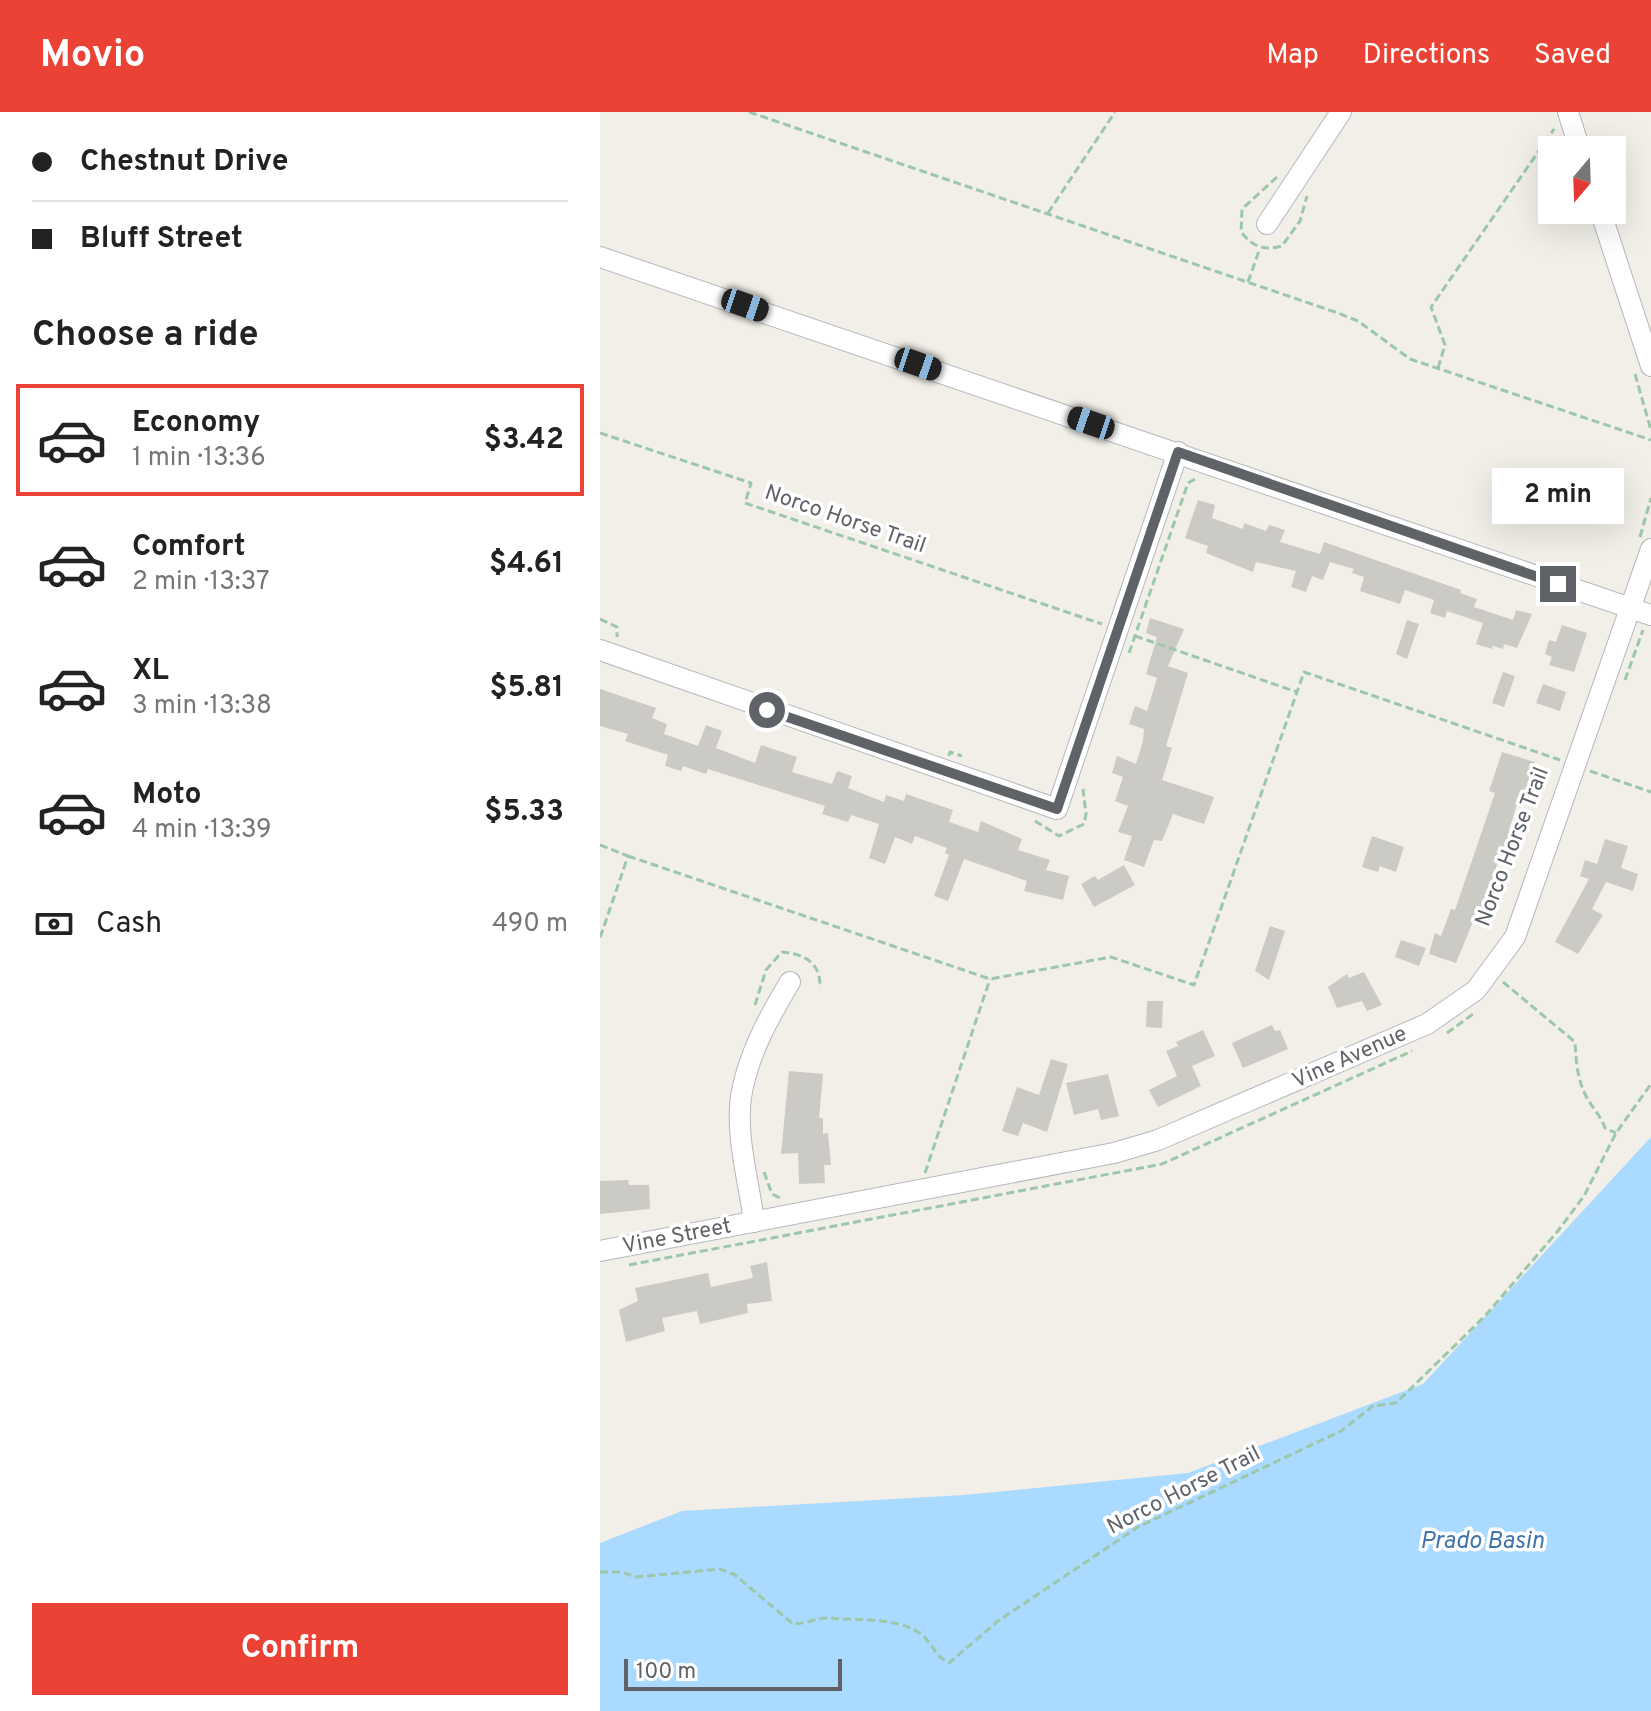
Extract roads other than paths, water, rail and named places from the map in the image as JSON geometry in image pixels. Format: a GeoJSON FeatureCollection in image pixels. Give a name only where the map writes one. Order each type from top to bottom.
{"type":"FeatureCollection","features":[{"type":"Feature","properties":{"kind":"street"},"geometry":{"type":"LineString","coordinates":[[1267,224],[1341,112]]}},
{"type":"Feature","properties":{"kind":"street"},"geometry":{"type":"LineString","coordinates":[[1605,224],[1651,366]]}},
{"type":"Feature","properties":{"kind":"street"},"geometry":{"type":"LineString","coordinates":[[600,257],[1178,452],[1630,610],[1647,623]]}},
{"type":"Feature","properties":{"kind":"street"},"geometry":{"type":"LineString","coordinates":[[608,654],[1057,809],[1127,633],[1178,452]]}},
{"type":"Feature","properties":{"kind":"street","name":"Vine Avenue"},"geometry":{"type":"LineString","coordinates":[[754,1222],[1114,1153],[1158,1140],[1427,1024],[1476,990],[1515,937],[1651,549]]}},
{"type":"Feature","properties":{"kind":"street"},"geometry":{"type":"LineString","coordinates":[[754,1222],[741,1124],[742,1092],[761,1030],[790,982]]}},
{"type":"Feature","properties":{"kind":"street","name":"Vine Street"},"geometry":{"type":"LineString","coordinates":[[600,1251],[754,1222]]}},
{"type":"Feature","properties":{"kind":"water","name":"Prado Basin"},"geometry":{"type":"Polygon","coordinates":[[[1651,1137],[1651,1711],[600,1711],[600,1543],[682,1511],[964,1495],[1188,1473],[1423,1384],[1651,1137]]]}}]}
